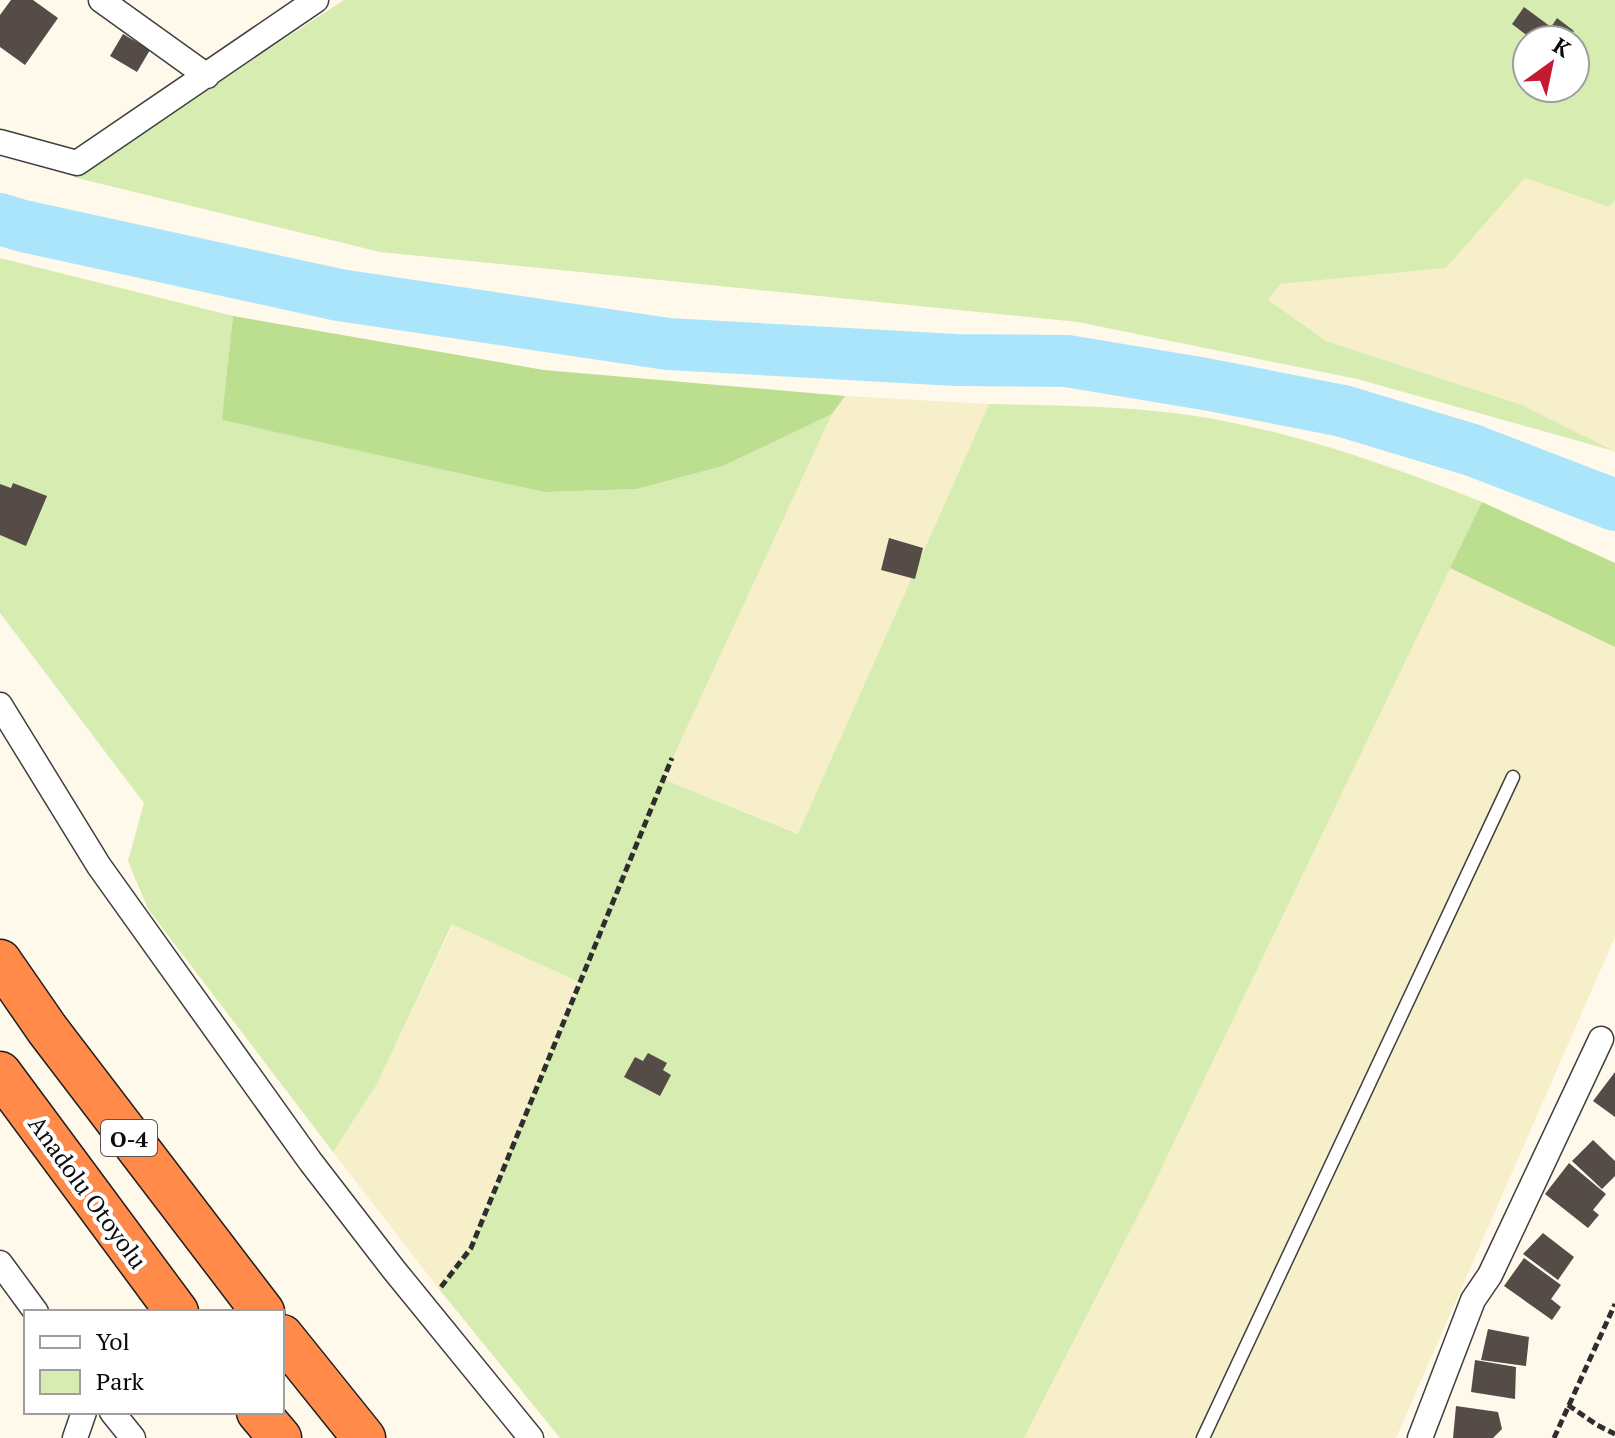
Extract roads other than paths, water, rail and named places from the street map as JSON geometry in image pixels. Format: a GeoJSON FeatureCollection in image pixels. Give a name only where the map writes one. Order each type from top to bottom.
{"type":"FeatureCollection","features":[{"type":"Feature","properties":{"kind":"highway","name":"O-4"},"geometry":{"type":"LineString","coordinates":[[0,961],[47,1029],[261,1310]]}},
{"type":"Feature","properties":{"kind":"highway","name":"Anadolu Otoyolu"},"geometry":{"type":"LineString","coordinates":[[0,1073],[176,1310]]}},
{"type":"Feature","properties":{"kind":"highway"},"geometry":{"type":"LineString","coordinates":[[284,1338],[364,1438]]}},
{"type":"Feature","properties":{"kind":"highway"},"geometry":{"type":"LineString","coordinates":[[260,1414],[280,1438]]}},
{"type":"Feature","properties":{"kind":"street"},"geometry":{"type":"LineString","coordinates":[[101,0],[207,76]]}},
{"type":"Feature","properties":{"kind":"street"},"geometry":{"type":"LineString","coordinates":[[0,142],[77,163],[316,0]]}},
{"type":"Feature","properties":{"kind":"street"},"geometry":{"type":"LineString","coordinates":[[0,705],[99,866],[310,1161],[531,1438]]}},
{"type":"Feature","properties":{"kind":"street"},"geometry":{"type":"LineString","coordinates":[[1420,1438],[1473,1300],[1490,1275],[1601,1039]]}},
{"type":"Feature","properties":{"kind":"street"},"geometry":{"type":"LineString","coordinates":[[0,1263],[35,1310]]}},
{"type":"Feature","properties":{"kind":"street"},"geometry":{"type":"LineString","coordinates":[[75,1438],[83,1414]]}},
{"type":"Feature","properties":{"kind":"street"},"geometry":{"type":"LineString","coordinates":[[114,1414],[133,1438]]}},
{"type":"Feature","properties":{"kind":"lane"},"geometry":{"type":"LineString","coordinates":[[1203,1438],[1513,777]]}},
{"type":"Feature","properties":{"kind":"waterway"},"geometry":{"type":"LineString","coordinates":[[0,219],[339,295],[668,344],[956,360],[1067,361],[1205,384],[1343,411],[1472,450],[1615,505]]}}]}
